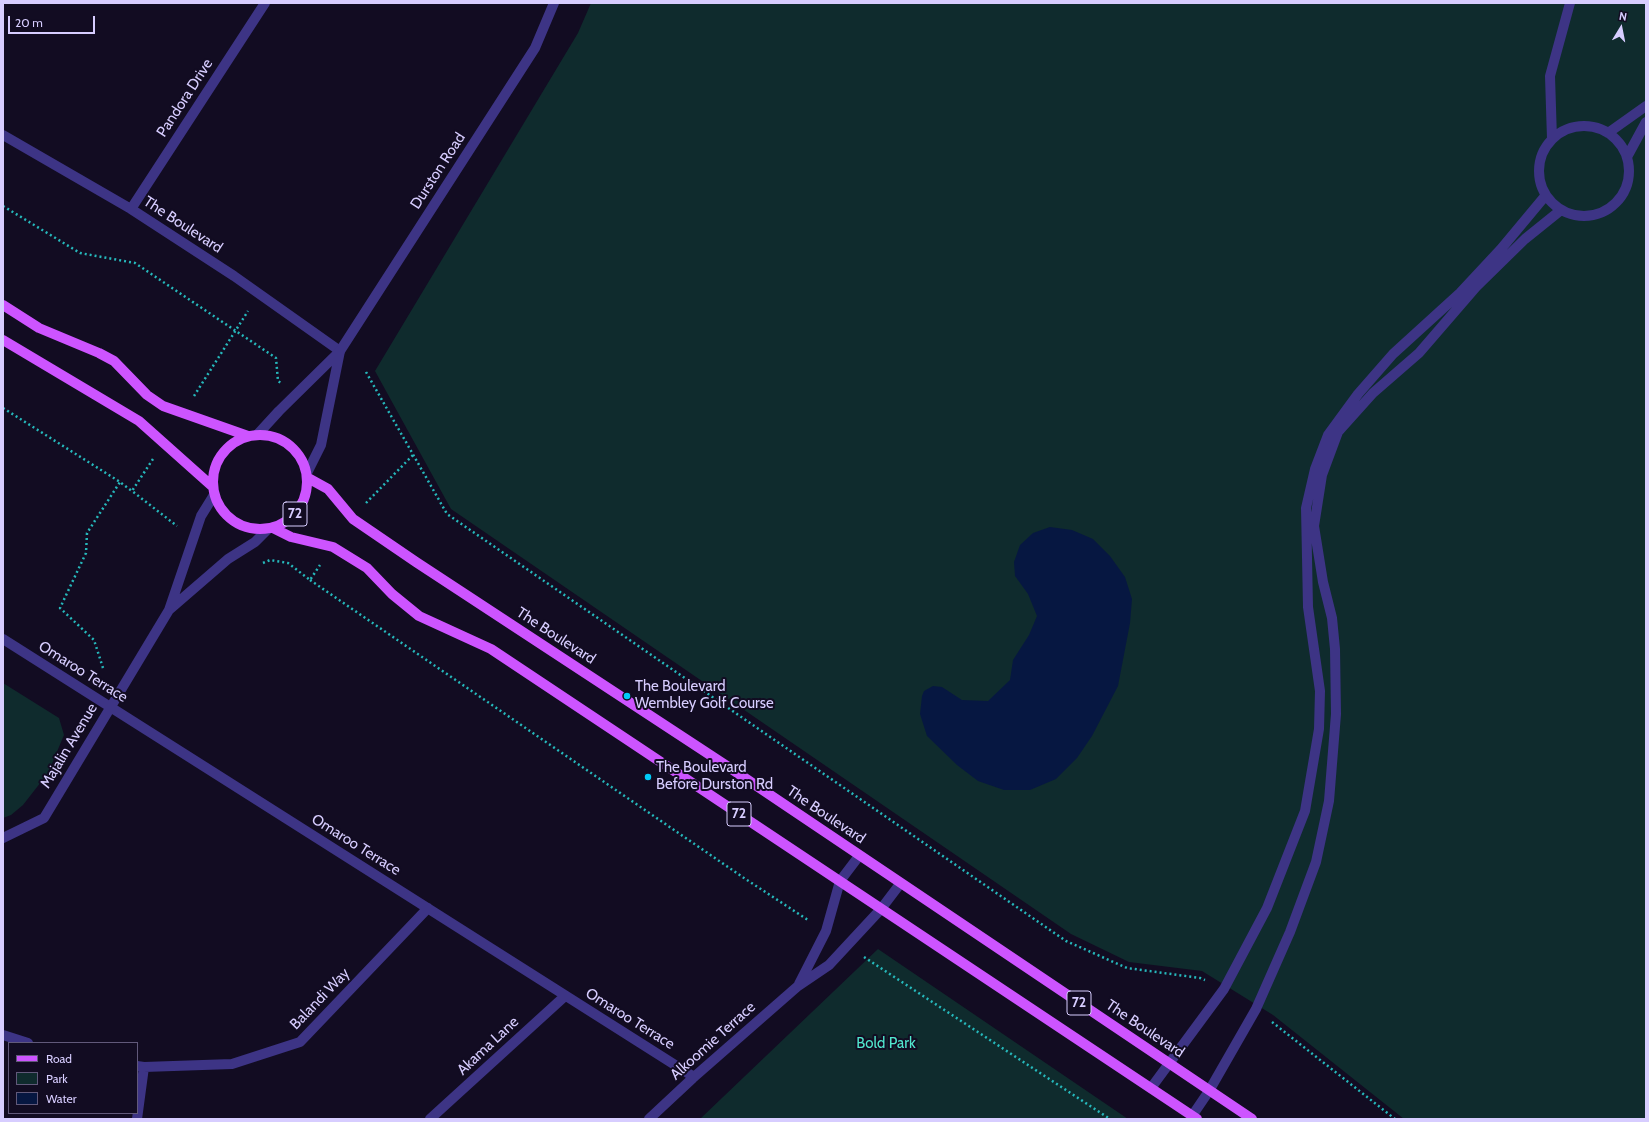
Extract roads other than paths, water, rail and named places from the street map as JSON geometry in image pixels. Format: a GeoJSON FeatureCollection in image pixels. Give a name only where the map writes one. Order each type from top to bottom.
{"type":"FeatureCollection","features":[{"type":"Feature","properties":{"kind":"main road"},"geometry":{"type":"LineString","coordinates":[[3,305],[39,328],[99,353],[114,361],[147,395],[163,406],[183,414],[253,435],[274,437],[289,444],[300,457],[307,475]]}},
{"type":"Feature","properties":{"kind":"main road","name":"72"},"geometry":{"type":"LineString","coordinates":[[3,340],[139,421],[164,442],[214,491],[226,515],[246,527],[271,528],[291,537],[333,547],[367,568],[392,594],[419,616],[491,649],[1195,1117]]}},
{"type":"Feature","properties":{"kind":"main road"},"geometry":{"type":"LineString","coordinates":[[214,491],[213,474],[218,461],[225,450],[236,441],[253,435]]}},
{"type":"Feature","properties":{"kind":"main road","name":"72"},"geometry":{"type":"LineString","coordinates":[[271,528],[288,520],[300,509],[306,494],[307,475]]}},
{"type":"Feature","properties":{"kind":"main road","name":"The Boulevard"},"geometry":{"type":"LineString","coordinates":[[307,475],[328,489],[353,519],[1252,1119]]}},
{"type":"Feature","properties":{"kind":"street","name":"Pandora Drive"},"geometry":{"type":"LineString","coordinates":[[131,209],[265,3]]}},
{"type":"Feature","properties":{"kind":"street","name":"Durston Road"},"geometry":{"type":"LineString","coordinates":[[253,435],[340,351],[535,48],[554,3]]}},
{"type":"Feature","properties":{"kind":"street"},"geometry":{"type":"LineString","coordinates":[[1552,139],[1550,76],[1570,3]]}},
{"type":"Feature","properties":{"kind":"street"},"geometry":{"type":"LineString","coordinates":[[1608,133],[1646,106]]}},
{"type":"Feature","properties":{"kind":"street"},"geometry":{"type":"LineString","coordinates":[[1627,157],[1646,122]]}},
{"type":"Feature","properties":{"kind":"street"},"geometry":{"type":"LineString","coordinates":[[1579,126],[1594,127],[1608,133],[1619,144],[1627,157],[1629,173],[1625,188],[1618,201],[1605,210],[1590,216],[1575,215],[1561,210],[1552,203],[1546,195],[1540,181],[1539,166],[1543,151],[1552,139],[1565,130],[1579,126]]}},
{"type":"Feature","properties":{"kind":"street","name":"The Boulevard"},"geometry":{"type":"LineString","coordinates":[[3,135],[131,209],[234,276],[340,351]]}},
{"type":"Feature","properties":{"kind":"street"},"geometry":{"type":"LineString","coordinates":[[1151,1088],[1224,989],[1267,908],[1305,811],[1319,729],[1320,706],[1317,669],[1308,607],[1306,508],[1315,469],[1328,435],[1358,394],[1393,354],[1460,292],[1501,249],[1546,195]]}},
{"type":"Feature","properties":{"kind":"street"},"geometry":{"type":"LineString","coordinates":[[1195,1117],[1256,1008],[1290,932],[1316,862],[1329,801],[1336,714],[1335,649],[1332,618],[1323,582],[1314,526],[1322,475],[1338,432],[1373,393],[1419,353],[1476,287],[1525,239],[1561,210]]}},
{"type":"Feature","properties":{"kind":"street","name":"Durston Road"},"geometry":{"type":"LineString","coordinates":[[307,475],[321,445],[340,351]]}},
{"type":"Feature","properties":{"kind":"street","name":"Majalin Avenue"},"geometry":{"type":"LineString","coordinates":[[3,838],[44,818],[169,610],[201,516],[214,491]]}},
{"type":"Feature","properties":{"kind":"street","name":"Majalin Avenue"},"geometry":{"type":"LineString","coordinates":[[169,610],[228,559],[255,542],[271,528]]}},
{"type":"Feature","properties":{"kind":"street","name":"Omaroo Terrace"},"geometry":{"type":"LineString","coordinates":[[3,639],[694,1077]]}},
{"type":"Feature","properties":{"kind":"street","name":"Alkoomie Terrace"},"geometry":{"type":"LineString","coordinates":[[798,986],[826,931],[840,881],[859,856]]}},
{"type":"Feature","properties":{"kind":"street","name":"Alkoomie Terrace"},"geometry":{"type":"LineString","coordinates":[[649,1119],[694,1077],[798,986],[830,965],[881,909],[900,884]]}},
{"type":"Feature","properties":{"kind":"street","name":"Balandi Way"},"geometry":{"type":"LineString","coordinates":[[141,1067],[232,1064],[300,1042],[428,908]]}},
{"type":"Feature","properties":{"kind":"street","name":"Akama Lane"},"geometry":{"type":"LineString","coordinates":[[430,1119],[565,996]]}},
{"type":"Feature","properties":{"kind":"street"},"geometry":{"type":"LineString","coordinates":[[3,1035],[25,1042]]}},
{"type":"Feature","properties":{"kind":"street"},"geometry":{"type":"LineString","coordinates":[[138,1106],[141,1067]]}},
{"type":"Feature","properties":{"kind":"water"},"geometry":{"type":"Polygon","coordinates":[[[1050,527],[1072,530],[1093,539],[1110,556],[1125,577],[1132,599],[1130,623],[1118,686],[1092,736],[1077,758],[1056,779],[1030,790],[1004,790],[978,781],[957,765],[927,736],[920,714],[922,696],[924,691],[933,686],[942,687],[962,700],[988,701],[1010,680],[1013,660],[1029,635],[1037,616],[1028,594],[1015,576],[1014,562],[1020,545],[1033,533],[1050,527]]]}},
{"type":"Feature","properties":{"kind":"place","name":"The Boulevard Wembley Golf Course"},"geometry":{"type":"Point","coordinates":[627,696]}},
{"type":"Feature","properties":{"kind":"place","name":"The Boulevard Before Durston Rd"},"geometry":{"type":"Point","coordinates":[648,777]}},
{"type":"Feature","properties":{"kind":"park label","name":"Bold Park"},"geometry":{"type":"Point","coordinates":[886,1044]}}]}
